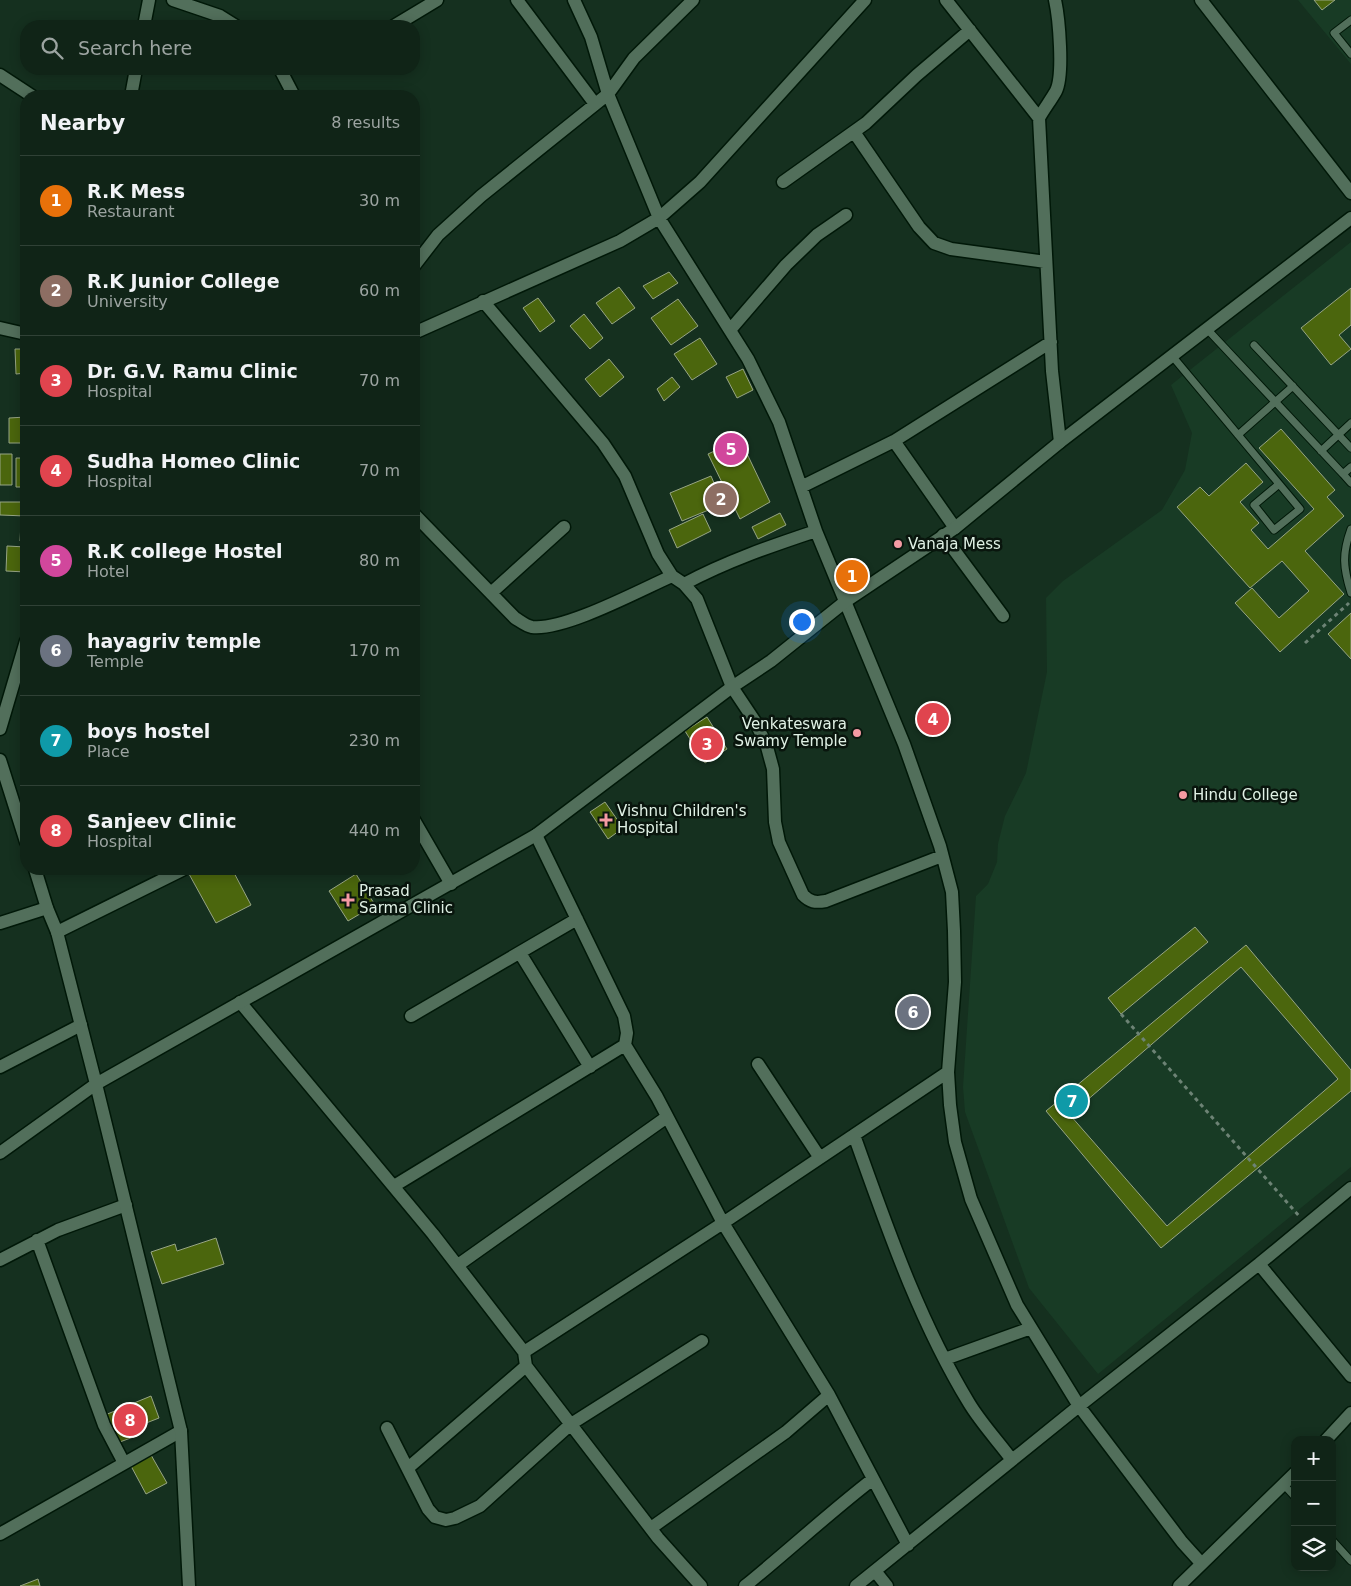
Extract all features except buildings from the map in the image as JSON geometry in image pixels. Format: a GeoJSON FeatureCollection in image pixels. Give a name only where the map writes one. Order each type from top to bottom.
{"type":"FeatureCollection","features":[{"type":"Feature","properties":{"kind":"street"},"geometry":{"type":"LineString","coordinates":[[145,20],[149,0]]}},
{"type":"Feature","properties":{"kind":"street"},"geometry":{"type":"LineString","coordinates":[[173,0],[220,16],[226,20]]}},
{"type":"Feature","properties":{"kind":"street"},"geometry":{"type":"LineString","coordinates":[[404,20],[437,0]]}},
{"type":"Feature","properties":{"kind":"street"},"geometry":{"type":"LineString","coordinates":[[517,0],[595,104]]}},
{"type":"Feature","properties":{"kind":"street"},"geometry":{"type":"LineString","coordinates":[[574,0],[591,37],[608,94],[659,218],[748,359],[779,422],[816,531],[904,744],[942,856],[952,892],[954,931],[955,982],[948,1072],[955,1142],[971,1199],[1017,1305],[1079,1406],[1186,1547],[1201,1563]]}},
{"type":"Feature","properties":{"kind":"street"},"geometry":{"type":"LineString","coordinates":[[420,258],[438,234],[481,196],[608,94],[634,58],[693,0]]}},
{"type":"Feature","properties":{"kind":"street"},"geometry":{"type":"LineString","coordinates":[[420,330],[620,240],[659,218],[700,182],[865,0]]}},
{"type":"Feature","properties":{"kind":"street"},"geometry":{"type":"LineString","coordinates":[[946,0],[1039,118],[1052,371],[1060,442]]}},
{"type":"Feature","properties":{"kind":"street"},"geometry":{"type":"LineString","coordinates":[[1039,118],[1057,90],[1059,73],[1058,15],[1055,0]]}},
{"type":"Feature","properties":{"kind":"street"},"geometry":{"type":"LineString","coordinates":[[1201,0],[1351,193]]}},
{"type":"Feature","properties":{"kind":"street"},"geometry":{"type":"LineString","coordinates":[[783,182],[866,123],[970,30]]}},
{"type":"Feature","properties":{"kind":"street"},"geometry":{"type":"LineString","coordinates":[[0,75],[23,90]]}},
{"type":"Feature","properties":{"kind":"street"},"geometry":{"type":"LineString","coordinates":[[132,90],[135,75]]}},
{"type":"Feature","properties":{"kind":"street"},"geometry":{"type":"LineString","coordinates":[[283,75],[291,90]]}},
{"type":"Feature","properties":{"kind":"street"},"geometry":{"type":"LineString","coordinates":[[854,132],[919,227],[934,243],[951,249],[1046,262]]}},
{"type":"Feature","properties":{"kind":"street"},"geometry":{"type":"LineString","coordinates":[[730,330],[786,265],[817,234],[846,215]]}},
{"type":"Feature","properties":{"kind":"street"},"geometry":{"type":"LineString","coordinates":[[0,1153],[96,1084],[536,834],[732,687],[771,661],[846,601],[949,532],[1060,442],[1173,357],[1351,218]]}},
{"type":"Feature","properties":{"kind":"street"},"geometry":{"type":"LineString","coordinates":[[483,302],[603,443],[625,476],[658,554],[672,576],[684,584],[697,599],[732,687],[756,724],[767,747],[773,769],[774,822],[779,842],[803,895],[808,901],[816,903],[826,901],[942,856]]}},
{"type":"Feature","properties":{"kind":"street"},"geometry":{"type":"LineString","coordinates":[[0,328],[20,333]]}},
{"type":"Feature","properties":{"kind":"street"},"geometry":{"type":"LineString","coordinates":[[801,487],[894,440],[1051,342]]}},
{"type":"Feature","properties":{"kind":"street"},"geometry":{"type":"LineString","coordinates":[[894,440],[949,532],[1003,616]]}},
{"type":"Feature","properties":{"kind":"street"},"geometry":{"type":"LineString","coordinates":[[420,520],[515,618],[530,627],[549,626],[573,620],[672,576]]}},
{"type":"Feature","properties":{"kind":"street"},"geometry":{"type":"LineString","coordinates":[[491,593],[564,527]]}},
{"type":"Feature","properties":{"kind":"street"},"geometry":{"type":"LineString","coordinates":[[684,584],[712,569],[816,531]]}},
{"type":"Feature","properties":{"kind":"street"},"geometry":{"type":"LineString","coordinates":[[0,729],[20,661]]}},
{"type":"Feature","properties":{"kind":"street"},"geometry":{"type":"LineString","coordinates":[[0,760],[20,823]]}},
{"type":"Feature","properties":{"kind":"street"},"geometry":{"type":"LineString","coordinates":[[420,830],[451,884]]}},
{"type":"Feature","properties":{"kind":"street"},"geometry":{"type":"LineString","coordinates":[[536,834],[624,1016],[627,1033],[625,1045],[667,1117],[723,1223],[829,1395],[908,1545]]}},
{"type":"Feature","properties":{"kind":"street"},"geometry":{"type":"LineString","coordinates":[[37,875],[57,932],[81,1024],[181,1431],[189,1586]]}},
{"type":"Feature","properties":{"kind":"street"},"geometry":{"type":"LineString","coordinates":[[57,932],[172,875]]}},
{"type":"Feature","properties":{"kind":"street"},"geometry":{"type":"LineString","coordinates":[[0,923],[47,908]]}},
{"type":"Feature","properties":{"kind":"street"},"geometry":{"type":"LineString","coordinates":[[411,1016],[577,919]]}},
{"type":"Feature","properties":{"kind":"street"},"geometry":{"type":"LineString","coordinates":[[520,953],[590,1067]]}},
{"type":"Feature","properties":{"kind":"street"},"geometry":{"type":"LineString","coordinates":[[240,1002],[458,1265],[524,1352],[526,1366],[651,1528],[700,1586]]}},
{"type":"Feature","properties":{"kind":"street"},"geometry":{"type":"LineString","coordinates":[[0,1067],[81,1024]]}},
{"type":"Feature","properties":{"kind":"street"},"geometry":{"type":"LineString","coordinates":[[394,1186],[625,1045]]}},
{"type":"Feature","properties":{"kind":"street"},"geometry":{"type":"LineString","coordinates":[[758,1064],[820,1158]]}},
{"type":"Feature","properties":{"kind":"street"},"geometry":{"type":"LineString","coordinates":[[524,1352],[723,1223],[948,1072]]}},
{"type":"Feature","properties":{"kind":"street"},"geometry":{"type":"LineString","coordinates":[[458,1265],[667,1117]]}},
{"type":"Feature","properties":{"kind":"street"},"geometry":{"type":"LineString","coordinates":[[854,1135],[895,1250],[928,1328],[970,1404],[1012,1460]]}},
{"type":"Feature","properties":{"kind":"street"},"geometry":{"type":"LineString","coordinates":[[856,1586],[1259,1264],[1351,1188]]}},
{"type":"Feature","properties":{"kind":"street"},"geometry":{"type":"LineString","coordinates":[[0,1260],[58,1230],[126,1205]]}},
{"type":"Feature","properties":{"kind":"street"},"geometry":{"type":"LineString","coordinates":[[37,1240],[104,1425],[124,1463]]}},
{"type":"Feature","properties":{"kind":"street"},"geometry":{"type":"LineString","coordinates":[[1259,1264],[1350,1375]]}},
{"type":"Feature","properties":{"kind":"street"},"geometry":{"type":"LineString","coordinates":[[945,1359],[1031,1328]]}},
{"type":"Feature","properties":{"kind":"street"},"geometry":{"type":"LineString","coordinates":[[387,1428],[428,1509],[435,1518],[446,1520],[456,1518],[480,1506],[571,1424],[702,1341]]}},
{"type":"Feature","properties":{"kind":"street"},"geometry":{"type":"LineString","coordinates":[[408,1468],[526,1366]]}},
{"type":"Feature","properties":{"kind":"street"},"geometry":{"type":"LineString","coordinates":[[651,1528],[786,1432],[829,1395]]}},
{"type":"Feature","properties":{"kind":"street"},"geometry":{"type":"LineString","coordinates":[[1330,1436],[1351,1413]]}},
{"type":"Feature","properties":{"kind":"street"},"geometry":{"type":"LineString","coordinates":[[0,1534],[181,1431]]}},
{"type":"Feature","properties":{"kind":"street"},"geometry":{"type":"LineString","coordinates":[[1179,1586],[1291,1477]]}},
{"type":"Feature","properties":{"kind":"street"},"geometry":{"type":"LineString","coordinates":[[745,1586],[780,1558],[835,1508],[874,1479]]}},
{"type":"Feature","properties":{"kind":"street"},"geometry":{"type":"LineString","coordinates":[[875,1571],[887,1586]]}},
{"type":"Feature","properties":{"kind":"lane"},"geometry":{"type":"LineString","coordinates":[[1351,20],[1334,33],[1351,54]]}},
{"type":"Feature","properties":{"kind":"lane"},"geometry":{"type":"LineString","coordinates":[[1208,329],[1351,483]]}},
{"type":"Feature","properties":{"kind":"lane"},"geometry":{"type":"LineString","coordinates":[[1254,345],[1351,448]]}},
{"type":"Feature","properties":{"kind":"lane"},"geometry":{"type":"LineString","coordinates":[[1173,357],[1300,509],[1274,530],[1254,505],[1279,484]]}},
{"type":"Feature","properties":{"kind":"lane"},"geometry":{"type":"LineString","coordinates":[[1238,435],[1294,386]]}},
{"type":"Feature","properties":{"kind":"lane"},"geometry":{"type":"LineString","coordinates":[[1321,451],[1351,423]]}},
{"type":"Feature","properties":{"kind":"lane"},"geometry":{"type":"LineString","coordinates":[[1344,474],[1351,467]]}},
{"type":"Feature","properties":{"kind":"lane"},"geometry":{"type":"LineString","coordinates":[[1351,529],[1345,545],[1344,569],[1351,593]]}},
{"type":"Feature","properties":{"kind":"lane"},"geometry":{"type":"LineString","coordinates":[[1284,1485],[1291,1493]]}},
{"type":"Feature","properties":{"kind":"lane"},"geometry":{"type":"LineString","coordinates":[[1336,1544],[1351,1561]]}},
{"type":"Feature","properties":{"kind":"path"},"geometry":{"type":"LineString","coordinates":[[1305,643],[1351,601]]}},
{"type":"Feature","properties":{"kind":"path"},"geometry":{"type":"LineString","coordinates":[[1121,1014],[1307,1224]]}},
{"type":"Feature","properties":{"kind":"shaded area"},"geometry":{"type":"Polygon","coordinates":[[[1298,0],[1351,0],[1351,64],[1298,0]]]}},
{"type":"Feature","properties":{"kind":"shaded area","name":"Hindu College"},"geometry":{"type":"Polygon","coordinates":[[[1351,242],[1351,1167],[1098,1374],[1029,1288],[965,1112],[963,1087],[976,896],[988,884],[997,862],[998,844],[1005,816],[1026,773],[1047,672],[1046,598],[1063,581],[1162,510],[1185,470],[1192,433],[1171,385],[1351,242]]]}},
{"type":"Feature","properties":{"kind":"place","name":"R.K college Hostel"},"geometry":{"type":"Point","coordinates":[731,449]}},
{"type":"Feature","properties":{"kind":"place","name":"R.K Junior College"},"geometry":{"type":"Point","coordinates":[721,499]}},
{"type":"Feature","properties":{"kind":"place","name":"Vanaja Mess"},"geometry":{"type":"Point","coordinates":[898,544]}},
{"type":"Feature","properties":{"kind":"place","name":"R.K Mess"},"geometry":{"type":"Point","coordinates":[852,576]}},
{"type":"Feature","properties":{"kind":"place","name":"Sudha Homeo Clinic"},"geometry":{"type":"Point","coordinates":[933,719]}},
{"type":"Feature","properties":{"kind":"place","name":"Venkateswara Swamy Temple"},"geometry":{"type":"Point","coordinates":[857,733]}},
{"type":"Feature","properties":{"kind":"place","name":"Dr. G.V. Ramu Clinic"},"geometry":{"type":"Point","coordinates":[707,744]}},
{"type":"Feature","properties":{"kind":"place","name":"Hindu College"},"geometry":{"type":"Point","coordinates":[1183,795]}},
{"type":"Feature","properties":{"kind":"place","name":"Vishnu Children's Hospital"},"geometry":{"type":"Point","coordinates":[606,820]}},
{"type":"Feature","properties":{"kind":"place","name":"Prasad Sarma Clinic"},"geometry":{"type":"Point","coordinates":[348,900]}},
{"type":"Feature","properties":{"kind":"place","name":"hayagriv temple"},"geometry":{"type":"Point","coordinates":[913,1012]}},
{"type":"Feature","properties":{"kind":"place","name":"boys hostel"},"geometry":{"type":"Point","coordinates":[1072,1101]}},
{"type":"Feature","properties":{"kind":"place","name":"Sanjeev Clinic"},"geometry":{"type":"Point","coordinates":[130,1420]}}]}
